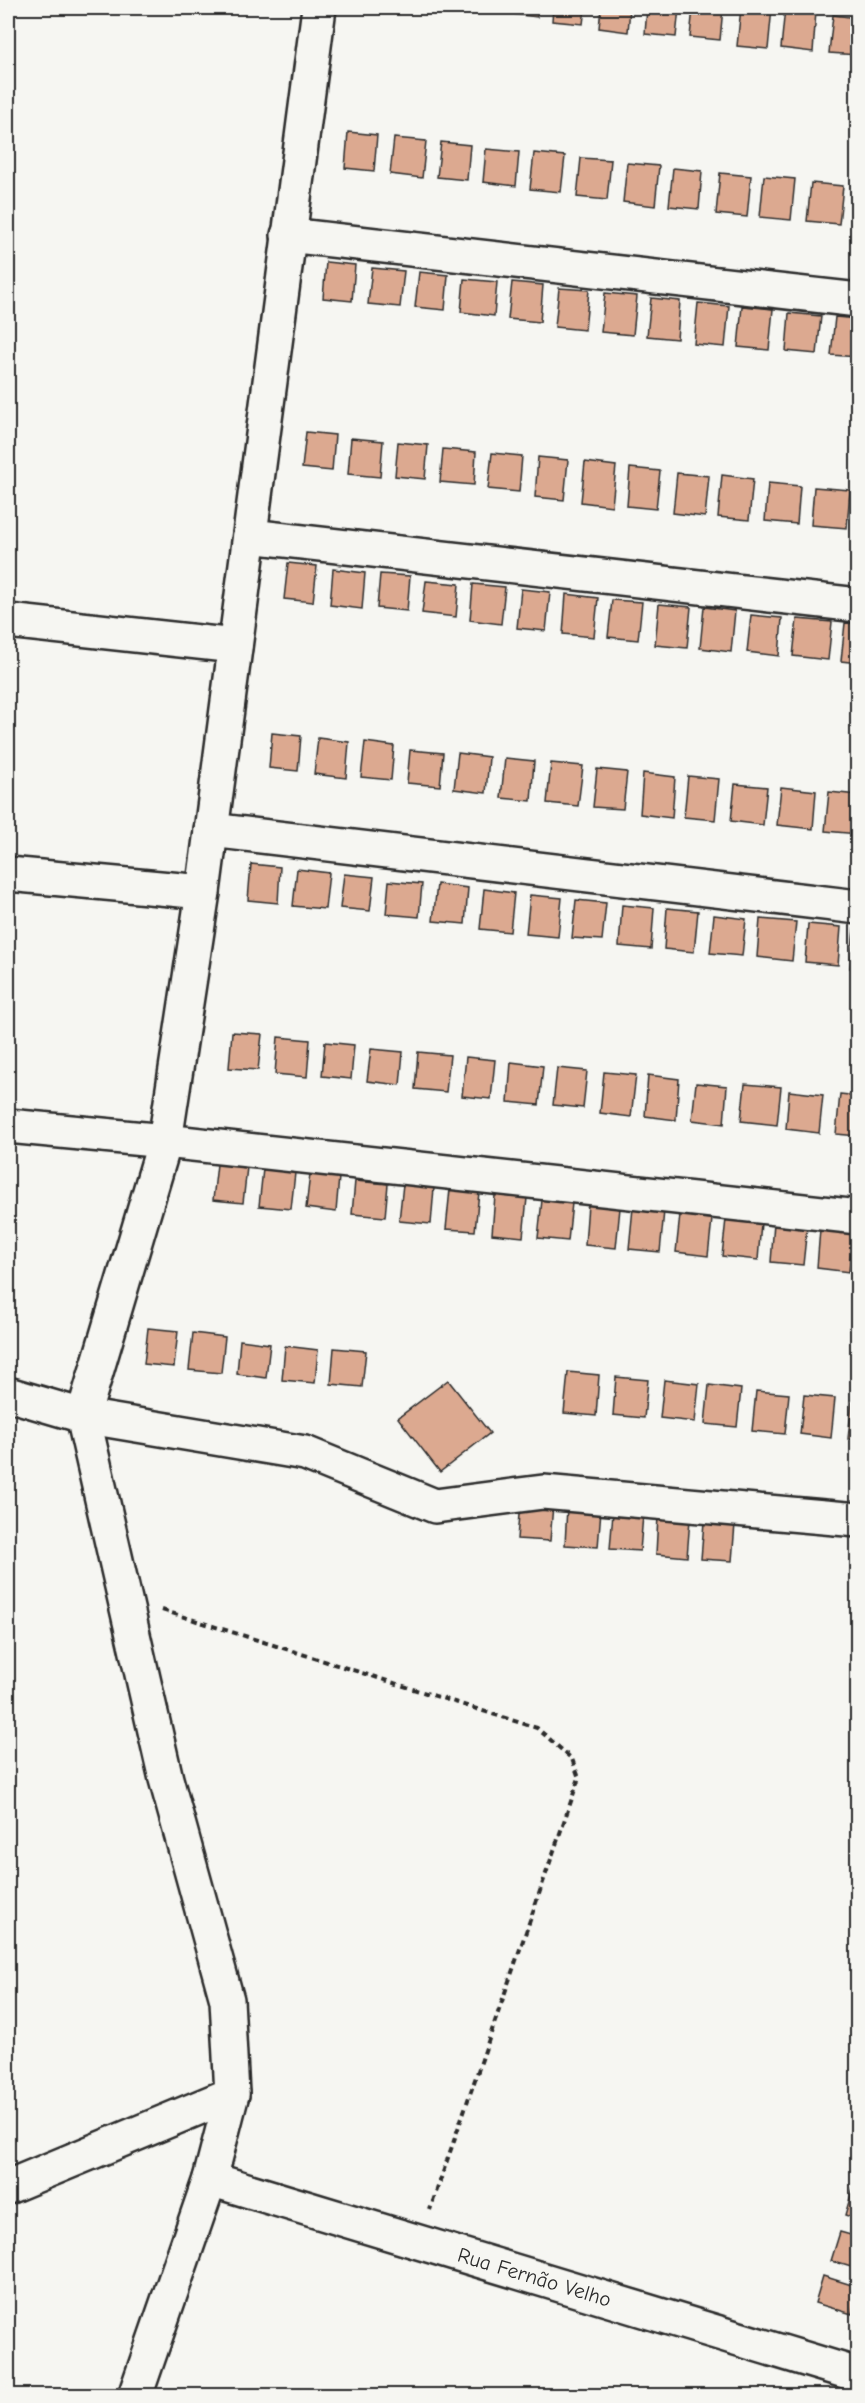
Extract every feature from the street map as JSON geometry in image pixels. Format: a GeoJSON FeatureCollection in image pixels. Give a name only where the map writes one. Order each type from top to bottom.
{"type":"FeatureCollection","features":[{"type":"Feature","properties":{"kind":"street"},"geometry":{"type":"LineString","coordinates":[[135,2396],[210,2180],[232,2094],[227,2000],[166,1779],[83,1416],[165,1141],[203,892],[319,8]]}},
{"type":"Feature","properties":{"kind":"street"},"geometry":{"type":"LineString","coordinates":[[288,235],[858,300]]}},
{"type":"Feature","properties":{"kind":"street"},"geometry":{"type":"LineString","coordinates":[[250,536],[858,605]]}},
{"type":"Feature","properties":{"kind":"street"},"geometry":{"type":"LineString","coordinates":[[8,621],[235,646]]}},
{"type":"Feature","properties":{"kind":"street"},"geometry":{"type":"LineString","coordinates":[[211,830],[858,907]]}},
{"type":"Feature","properties":{"kind":"street"},"geometry":{"type":"LineString","coordinates":[[8,874],[203,892]]}},
{"type":"Feature","properties":{"kind":"street"},"geometry":{"type":"LineString","coordinates":[[8,1126],[858,1217]]}},
{"type":"Feature","properties":{"kind":"street"},"geometry":{"type":"LineString","coordinates":[[8,1394],[83,1416],[305,1453],[435,1506],[543,1492],[858,1520]]}},
{"type":"Feature","properties":{"kind":"street"},"geometry":{"type":"LineString","coordinates":[[8,2187],[232,2094]]}},
{"type":"Feature","properties":{"kind":"street","name":"Rua Fernão Velho"},"geometry":{"type":"LineString","coordinates":[[210,2180],[858,2375]]}},
{"type":"Feature","properties":{"kind":"path"},"geometry":{"type":"LineString","coordinates":[[124,1599],[537,1728],[572,1759],[579,1778],[419,2242]]}},
{"type":"Feature","properties":{"kind":"building"},"geometry":{"type":"Polygon","coordinates":[[[459,8],[489,8],[488,11],[459,8]]]}},
{"type":"Feature","properties":{"kind":"building"},"geometry":{"type":"Polygon","coordinates":[[[505,8],[538,8],[537,17],[504,13],[505,8]]]}},
{"type":"Feature","properties":{"kind":"building"},"geometry":{"type":"Polygon","coordinates":[[[553,8],[585,8],[583,24],[552,21],[553,8]]]}},
{"type":"Feature","properties":{"kind":"building"},"geometry":{"type":"Polygon","coordinates":[[[601,8],[630,8],[628,32],[599,28],[601,8]]]}},
{"type":"Feature","properties":{"kind":"building"},"geometry":{"type":"Polygon","coordinates":[[[647,8],[679,8],[676,37],[645,34],[647,8]]]}},
{"type":"Feature","properties":{"kind":"building"},"geometry":{"type":"Polygon","coordinates":[[[693,8],[723,8],[720,40],[690,37],[693,8]]]}},
{"type":"Feature","properties":{"kind":"building"},"geometry":{"type":"Polygon","coordinates":[[[741,8],[772,8],[768,49],[737,46],[741,8]]]}},
{"type":"Feature","properties":{"kind":"building"},"geometry":{"type":"Polygon","coordinates":[[[785,8],[816,11],[813,52],[781,48],[785,8]]]}},
{"type":"Feature","properties":{"kind":"building"},"geometry":{"type":"Polygon","coordinates":[[[833,15],[858,18],[858,55],[829,53],[833,15]]]}},
{"type":"Feature","properties":{"kind":"building"},"geometry":{"type":"Polygon","coordinates":[[[348,132],[377,135],[374,171],[345,168],[348,132]]]}},
{"type":"Feature","properties":{"kind":"building"},"geometry":{"type":"Polygon","coordinates":[[[394,138],[426,141],[422,178],[390,174],[394,138]]]}},
{"type":"Feature","properties":{"kind":"building"},"geometry":{"type":"Polygon","coordinates":[[[441,142],[470,145],[467,180],[437,177],[441,142]]]}},
{"type":"Feature","properties":{"kind":"building"},"geometry":{"type":"Polygon","coordinates":[[[486,149],[519,152],[516,186],[483,182],[486,149]]]}},
{"type":"Feature","properties":{"kind":"building"},"geometry":{"type":"Polygon","coordinates":[[[534,153],[565,156],[561,192],[530,189],[534,153]]]}},
{"type":"Feature","properties":{"kind":"building"},"geometry":{"type":"Polygon","coordinates":[[[581,158],[611,160],[607,200],[577,197],[581,158]]]}},
{"type":"Feature","properties":{"kind":"building"},"geometry":{"type":"Polygon","coordinates":[[[627,163],[659,166],[655,206],[623,202],[627,163]]]}},
{"type":"Feature","properties":{"kind":"building"},"geometry":{"type":"Polygon","coordinates":[[[673,168],[702,171],[699,209],[669,206],[673,168]]]}},
{"type":"Feature","properties":{"kind":"building"},"geometry":{"type":"Polygon","coordinates":[[[720,173],[751,176],[747,217],[716,214],[720,173]]]}},
{"type":"Feature","properties":{"kind":"building"},"geometry":{"type":"Polygon","coordinates":[[[764,176],[795,179],[791,220],[760,217],[764,176]]]}},
{"type":"Feature","properties":{"kind":"building"},"geometry":{"type":"Polygon","coordinates":[[[811,183],[843,186],[839,224],[807,221],[811,183]]]}},
{"type":"Feature","properties":{"kind":"building"},"geometry":{"type":"Polygon","coordinates":[[[857,187],[858,225],[853,225],[857,187]]]}},
{"type":"Feature","properties":{"kind":"building"},"geometry":{"type":"Polygon","coordinates":[[[326,262],[355,265],[352,301],[323,298],[326,262]]]}},
{"type":"Feature","properties":{"kind":"building"},"geometry":{"type":"Polygon","coordinates":[[[372,268],[404,271],[400,307],[368,304],[372,268]]]}},
{"type":"Feature","properties":{"kind":"building"},"geometry":{"type":"Polygon","coordinates":[[[419,272],[448,275],[445,310],[415,307],[419,272]]]}},
{"type":"Feature","properties":{"kind":"building"},"geometry":{"type":"Polygon","coordinates":[[[464,279],[497,282],[494,316],[461,312],[464,279]]]}},
{"type":"Feature","properties":{"kind":"building"},"geometry":{"type":"Polygon","coordinates":[[[512,282],[543,285],[540,322],[508,319],[512,282]]]}},
{"type":"Feature","properties":{"kind":"building"},"geometry":{"type":"Polygon","coordinates":[[[559,288],[589,290],[585,330],[555,327],[559,288]]]}},
{"type":"Feature","properties":{"kind":"building"},"geometry":{"type":"Polygon","coordinates":[[[605,293],[637,296],[633,335],[601,332],[605,293]]]}},
{"type":"Feature","properties":{"kind":"building"},"geometry":{"type":"Polygon","coordinates":[[[651,298],[680,301],[677,339],[647,336],[651,298]]]}},
{"type":"Feature","properties":{"kind":"building"},"geometry":{"type":"Polygon","coordinates":[[[698,303],[729,306],[725,347],[694,344],[698,303]]]}},
{"type":"Feature","properties":{"kind":"building"},"geometry":{"type":"Polygon","coordinates":[[[742,306],[773,309],[769,350],[738,347],[742,306]]]}},
{"type":"Feature","properties":{"kind":"building"},"geometry":{"type":"Polygon","coordinates":[[[789,313],[821,316],[817,354],[786,351],[789,313]]]}},
{"type":"Feature","properties":{"kind":"building"},"geometry":{"type":"Polygon","coordinates":[[[835,317],[858,319],[858,357],[831,355],[835,317]]]}},
{"type":"Feature","properties":{"kind":"building"},"geometry":{"type":"Polygon","coordinates":[[[306,432],[335,435],[332,471],[302,468],[306,432]]]}},
{"type":"Feature","properties":{"kind":"building"},"geometry":{"type":"Polygon","coordinates":[[[351,438],[383,441],[380,477],[348,474],[351,438]]]}},
{"type":"Feature","properties":{"kind":"building"},"geometry":{"type":"Polygon","coordinates":[[[398,442],[428,445],[425,479],[395,476],[398,442]]]}},
{"type":"Feature","properties":{"kind":"building"},"geometry":{"type":"Polygon","coordinates":[[[443,449],[476,452],[474,485],[440,482],[443,449]]]}},
{"type":"Feature","properties":{"kind":"building"},"geometry":{"type":"Polygon","coordinates":[[[492,453],[522,456],[519,492],[488,489],[492,453]]]}},
{"type":"Feature","properties":{"kind":"building"},"geometry":{"type":"Polygon","coordinates":[[[538,457],[568,460],[564,500],[535,497],[538,457]]]}},
{"type":"Feature","properties":{"kind":"building"},"geometry":{"type":"Polygon","coordinates":[[[585,462],[616,466],[612,506],[581,502],[585,462]]]}},
{"type":"Feature","properties":{"kind":"building"},"geometry":{"type":"Polygon","coordinates":[[[630,468],[660,471],[656,509],[627,506],[630,468]]]}},
{"type":"Feature","properties":{"kind":"building"},"geometry":{"type":"Polygon","coordinates":[[[677,473],[709,476],[705,517],[673,513],[677,473]]]}},
{"type":"Feature","properties":{"kind":"building"},"geometry":{"type":"Polygon","coordinates":[[[722,475],[753,479],[749,520],[718,517],[722,475]]]}},
{"type":"Feature","properties":{"kind":"building"},"geometry":{"type":"Polygon","coordinates":[[[768,483],[800,486],[797,524],[765,521],[768,483]]]}},
{"type":"Feature","properties":{"kind":"building"},"geometry":{"type":"Polygon","coordinates":[[[814,487],[850,490],[847,528],[811,525],[814,487]]]}},
{"type":"Feature","properties":{"kind":"building"},"geometry":{"type":"Polygon","coordinates":[[[288,563],[317,566],[313,602],[284,599],[288,563]]]}},
{"type":"Feature","properties":{"kind":"building"},"geometry":{"type":"Polygon","coordinates":[[[333,569],[365,573],[362,609],[330,605],[333,569]]]}},
{"type":"Feature","properties":{"kind":"building"},"geometry":{"type":"Polygon","coordinates":[[[380,574],[410,576],[407,611],[377,608],[380,574]]]}},
{"type":"Feature","properties":{"kind":"building"},"geometry":{"type":"Polygon","coordinates":[[[426,581],[459,584],[456,617],[422,613],[426,581]]]}},
{"type":"Feature","properties":{"kind":"building"},"geometry":{"type":"Polygon","coordinates":[[[473,584],[505,587],[501,624],[470,620],[473,584]]]}},
{"type":"Feature","properties":{"kind":"building"},"geometry":{"type":"Polygon","coordinates":[[[521,589],[550,592],[546,631],[517,628],[521,589]]]}},
{"type":"Feature","properties":{"kind":"building"},"geometry":{"type":"Polygon","coordinates":[[[566,594],[598,598],[594,637],[563,634],[566,594]]]}},
{"type":"Feature","properties":{"kind":"building"},"geometry":{"type":"Polygon","coordinates":[[[612,600],[642,602],[638,640],[608,637],[612,600]]]}},
{"type":"Feature","properties":{"kind":"building"},"geometry":{"type":"Polygon","coordinates":[[[659,604],[691,607],[687,648],[655,645],[659,604]]]}},
{"type":"Feature","properties":{"kind":"building"},"geometry":{"type":"Polygon","coordinates":[[[704,607],[735,611],[731,652],[700,648],[704,607]]]}},
{"type":"Feature","properties":{"kind":"building"},"geometry":{"type":"Polygon","coordinates":[[[751,615],[782,618],[779,656],[747,652],[751,615]]]}},
{"type":"Feature","properties":{"kind":"building"},"geometry":{"type":"Polygon","coordinates":[[[797,619],[832,622],[828,660],[793,656],[797,619]]]}},
{"type":"Feature","properties":{"kind":"building"},"geometry":{"type":"Polygon","coordinates":[[[845,623],[858,624],[858,663],[841,661],[845,623]]]}},
{"type":"Feature","properties":{"kind":"building"},"geometry":{"type":"Polygon","coordinates":[[[272,733],[301,736],[298,771],[269,768],[272,733]]]}},
{"type":"Feature","properties":{"kind":"building"},"geometry":{"type":"Polygon","coordinates":[[[318,738],[349,742],[346,778],[314,774],[318,738]]]}},
{"type":"Feature","properties":{"kind":"building"},"geometry":{"type":"Polygon","coordinates":[[[365,742],[394,746],[391,780],[361,777],[365,742]]]}},
{"type":"Feature","properties":{"kind":"building"},"geometry":{"type":"Polygon","coordinates":[[[410,750],[443,753],[440,786],[407,783],[410,750]]]}},
{"type":"Feature","properties":{"kind":"building"},"geometry":{"type":"Polygon","coordinates":[[[458,753],[489,757],[486,793],[454,789],[458,753]]]}},
{"type":"Feature","properties":{"kind":"building"},"geometry":{"type":"Polygon","coordinates":[[[505,758],[534,761],[531,801],[501,798],[505,758]]]}},
{"type":"Feature","properties":{"kind":"building"},"geometry":{"type":"Polygon","coordinates":[[[551,763],[583,766],[578,806],[547,803],[551,763]]]}},
{"type":"Feature","properties":{"kind":"building"},"geometry":{"type":"Polygon","coordinates":[[[597,769],[627,772],[623,809],[593,807],[597,769]]]}},
{"type":"Feature","properties":{"kind":"building"},"geometry":{"type":"Polygon","coordinates":[[[643,773],[675,777],[672,818],[640,814],[643,773]]]}},
{"type":"Feature","properties":{"kind":"building"},"geometry":{"type":"Polygon","coordinates":[[[688,776],[719,779],[715,820],[684,817],[688,776]]]}},
{"type":"Feature","properties":{"kind":"building"},"geometry":{"type":"Polygon","coordinates":[[[735,784],[767,787],[763,825],[731,821],[735,784]]]}},
{"type":"Feature","properties":{"kind":"building"},"geometry":{"type":"Polygon","coordinates":[[[781,787],[816,791],[813,829],[777,825],[781,787]]]}},
{"type":"Feature","properties":{"kind":"building"},"geometry":{"type":"Polygon","coordinates":[[[829,792],[858,795],[858,834],[825,831],[829,792]]]}},
{"type":"Feature","properties":{"kind":"building"},"geometry":{"type":"Polygon","coordinates":[[[251,864],[280,867],[278,903],[248,900],[251,864]]]}},
{"type":"Feature","properties":{"kind":"building"},"geometry":{"type":"Polygon","coordinates":[[[297,869],[329,873],[325,909],[293,906],[297,869]]]}},
{"type":"Feature","properties":{"kind":"building"},"geometry":{"type":"Polygon","coordinates":[[[344,874],[374,877],[370,911],[340,908],[344,874]]]}},
{"type":"Feature","properties":{"kind":"building"},"geometry":{"type":"Polygon","coordinates":[[[389,881],[422,884],[419,917],[386,914],[389,881]]]}},
{"type":"Feature","properties":{"kind":"building"},"geometry":{"type":"Polygon","coordinates":[[[437,884],[468,888],[465,924],[433,921],[437,884]]]}},
{"type":"Feature","properties":{"kind":"building"},"geometry":{"type":"Polygon","coordinates":[[[484,889],[514,893],[510,932],[480,929],[484,889]]]}},
{"type":"Feature","properties":{"kind":"building"},"geometry":{"type":"Polygon","coordinates":[[[530,895],[562,898],[558,937],[526,934],[530,895]]]}},
{"type":"Feature","properties":{"kind":"building"},"geometry":{"type":"Polygon","coordinates":[[[576,900],[606,903],[602,940],[572,938],[576,900]]]}},
{"type":"Feature","properties":{"kind":"building"},"geometry":{"type":"Polygon","coordinates":[[[622,905],[654,908],[651,949],[619,946],[622,905]]]}},
{"type":"Feature","properties":{"kind":"building"},"geometry":{"type":"Polygon","coordinates":[[[667,908],[698,911],[694,952],[664,949],[667,908]]]}},
{"type":"Feature","properties":{"kind":"building"},"geometry":{"type":"Polygon","coordinates":[[[714,915],[746,919],[742,956],[710,953],[714,915]]]}},
{"type":"Feature","properties":{"kind":"building"},"geometry":{"type":"Polygon","coordinates":[[[760,919],[796,922],[792,961],[757,957],[760,919]]]}},
{"type":"Feature","properties":{"kind":"building"},"geometry":{"type":"Polygon","coordinates":[[[808,924],[841,927],[838,965],[805,962],[808,924]]]}},
{"type":"Feature","properties":{"kind":"building"},"geometry":{"type":"Polygon","coordinates":[[[854,929],[858,929],[858,969],[850,968],[854,929]]]}},
{"type":"Feature","properties":{"kind":"building"},"geometry":{"type":"Polygon","coordinates":[[[232,1032],[262,1034],[258,1070],[229,1068],[232,1032]]]}},
{"type":"Feature","properties":{"kind":"building"},"geometry":{"type":"Polygon","coordinates":[[[278,1037],[310,1040],[307,1077],[275,1074],[278,1037]]]}},
{"type":"Feature","properties":{"kind":"building"},"geometry":{"type":"Polygon","coordinates":[[[325,1042],[354,1045],[351,1079],[322,1076],[325,1042]]]}},
{"type":"Feature","properties":{"kind":"building"},"geometry":{"type":"Polygon","coordinates":[[[371,1049],[403,1052],[400,1085],[367,1081],[371,1049]]]}},
{"type":"Feature","properties":{"kind":"building"},"geometry":{"type":"Polygon","coordinates":[[[418,1052],[450,1055],[446,1092],[415,1089],[418,1052]]]}},
{"type":"Feature","properties":{"kind":"building"},"geometry":{"type":"Polygon","coordinates":[[[466,1057],[495,1060],[491,1099],[462,1096],[466,1057]]]}},
{"type":"Feature","properties":{"kind":"building"},"geometry":{"type":"Polygon","coordinates":[[[511,1062],[543,1066],[539,1105],[508,1102],[511,1062]]]}},
{"type":"Feature","properties":{"kind":"building"},"geometry":{"type":"Polygon","coordinates":[[[557,1068],[587,1071],[583,1108],[553,1105],[557,1068]]]}},
{"type":"Feature","properties":{"kind":"building"},"geometry":{"type":"Polygon","coordinates":[[[604,1072],[636,1075],[631,1117],[600,1113],[604,1072]]]}},
{"type":"Feature","properties":{"kind":"building"},"geometry":{"type":"Polygon","coordinates":[[[648,1075],[679,1079],[676,1120],[645,1116],[648,1075]]]}},
{"type":"Feature","properties":{"kind":"building"},"geometry":{"type":"Polygon","coordinates":[[[696,1083],[727,1086],[724,1124],[692,1120],[696,1083]]]}},
{"type":"Feature","properties":{"kind":"building"},"geometry":{"type":"Polygon","coordinates":[[[745,1084],[781,1087],[777,1125],[741,1121],[745,1084]]]}},
{"type":"Feature","properties":{"kind":"building"},"geometry":{"type":"Polygon","coordinates":[[[789,1091],[823,1095],[819,1133],[786,1129],[789,1091]]]}},
{"type":"Feature","properties":{"kind":"building"},"geometry":{"type":"Polygon","coordinates":[[[840,1094],[858,1096],[858,1136],[836,1134],[840,1094]]]}},
{"type":"Feature","properties":{"kind":"building"},"geometry":{"type":"Polygon","coordinates":[[[217,1164],[247,1167],[243,1203],[213,1200],[217,1164]]]}},
{"type":"Feature","properties":{"kind":"building"},"geometry":{"type":"Polygon","coordinates":[[[263,1169],[295,1173],[291,1209],[259,1206],[263,1169]]]}},
{"type":"Feature","properties":{"kind":"building"},"geometry":{"type":"Polygon","coordinates":[[[310,1174],[339,1177],[336,1212],[306,1208],[310,1174]]]}},
{"type":"Feature","properties":{"kind":"building"},"geometry":{"type":"Polygon","coordinates":[[[355,1181],[388,1184],[385,1217],[352,1214],[355,1181]]]}},
{"type":"Feature","properties":{"kind":"building"},"geometry":{"type":"Polygon","coordinates":[[[403,1184],[434,1188],[431,1224],[399,1221],[403,1184]]]}},
{"type":"Feature","properties":{"kind":"building"},"geometry":{"type":"Polygon","coordinates":[[[450,1189],[479,1192],[475,1231],[446,1229],[450,1189]]]}},
{"type":"Feature","properties":{"kind":"building"},"geometry":{"type":"Polygon","coordinates":[[[495,1195],[527,1198],[523,1237],[492,1234],[495,1195]]]}},
{"type":"Feature","properties":{"kind":"building"},"geometry":{"type":"Polygon","coordinates":[[[542,1200],[572,1203],[568,1241],[538,1238],[542,1200]]]}},
{"type":"Feature","properties":{"kind":"building"},"geometry":{"type":"Polygon","coordinates":[[[588,1204],[620,1208],[616,1248],[585,1245],[588,1204]]]}},
{"type":"Feature","properties":{"kind":"building"},"geometry":{"type":"Polygon","coordinates":[[[633,1208],[664,1211],[660,1252],[629,1249],[633,1208]]]}},
{"type":"Feature","properties":{"kind":"building"},"geometry":{"type":"Polygon","coordinates":[[[680,1215],[712,1219],[708,1256],[676,1252],[680,1215]]]}},
{"type":"Feature","properties":{"kind":"building"},"geometry":{"type":"Polygon","coordinates":[[[726,1219],[761,1223],[758,1260],[722,1256],[726,1219]]]}},
{"type":"Feature","properties":{"kind":"building"},"geometry":{"type":"Polygon","coordinates":[[[774,1223],[807,1227],[803,1265],[771,1262],[774,1223]]]}},
{"type":"Feature","properties":{"kind":"building"},"geometry":{"type":"Polygon","coordinates":[[[820,1229],[853,1232],[849,1272],[817,1268],[820,1229]]]}},
{"type":"Feature","properties":{"kind":"building"},"geometry":{"type":"Polygon","coordinates":[[[148,1328],[178,1331],[174,1367],[144,1364],[148,1328]]]}},
{"type":"Feature","properties":{"kind":"building"},"geometry":{"type":"Polygon","coordinates":[[[193,1333],[225,1337],[221,1373],[189,1370],[193,1333]]]}},
{"type":"Feature","properties":{"kind":"building"},"geometry":{"type":"Polygon","coordinates":[[[240,1340],[270,1344],[266,1378],[237,1374],[240,1340]]]}},
{"type":"Feature","properties":{"kind":"building"},"geometry":{"type":"Polygon","coordinates":[[[285,1346],[318,1350],[315,1383],[282,1380],[285,1346]]]}},
{"type":"Feature","properties":{"kind":"building"},"geometry":{"type":"Polygon","coordinates":[[[334,1348],[366,1351],[362,1387],[331,1384],[334,1348]]]}},
{"type":"Feature","properties":{"kind":"building"},"geometry":{"type":"Polygon","coordinates":[[[568,1372],[599,1375],[596,1416],[564,1413],[568,1372]]]}},
{"type":"Feature","properties":{"kind":"building"},"geometry":{"type":"Polygon","coordinates":[[[616,1377],[648,1380],[644,1418],[613,1415],[616,1377]]]}},
{"type":"Feature","properties":{"kind":"building"},"geometry":{"type":"Polygon","coordinates":[[[448,1380],[490,1433],[440,1472],[398,1418],[448,1380]]]}},
{"type":"Feature","properties":{"kind":"building"},"geometry":{"type":"Polygon","coordinates":[[[664,1380],[699,1384],[695,1422],[660,1418],[664,1380]]]}},
{"type":"Feature","properties":{"kind":"building"},"geometry":{"type":"Polygon","coordinates":[[[709,1385],[741,1389],[737,1427],[705,1424],[709,1385]]]}},
{"type":"Feature","properties":{"kind":"building"},"geometry":{"type":"Polygon","coordinates":[[[756,1391],[789,1394],[785,1434],[752,1431],[756,1391]]]}},
{"type":"Feature","properties":{"kind":"building"},"geometry":{"type":"Polygon","coordinates":[[[804,1395],[835,1398],[831,1438],[800,1434],[804,1395]]]}},
{"type":"Feature","properties":{"kind":"building"},"geometry":{"type":"Polygon","coordinates":[[[852,1400],[858,1401],[858,1440],[848,1439],[852,1400]]]}},
{"type":"Feature","properties":{"kind":"building"},"geometry":{"type":"Polygon","coordinates":[[[520,1502],[553,1505],[550,1541],[517,1539],[520,1502]]]}},
{"type":"Feature","properties":{"kind":"building"},"geometry":{"type":"Polygon","coordinates":[[[567,1507],[601,1510],[598,1547],[565,1545],[567,1507]]]}},
{"type":"Feature","properties":{"kind":"building"},"geometry":{"type":"Polygon","coordinates":[[[613,1513],[643,1515],[640,1551],[610,1549],[613,1513]]]}},
{"type":"Feature","properties":{"kind":"building"},"geometry":{"type":"Polygon","coordinates":[[[658,1516],[690,1519],[687,1557],[656,1554],[658,1516]]]}},
{"type":"Feature","properties":{"kind":"building"},"geometry":{"type":"Polygon","coordinates":[[[704,1522],[735,1524],[732,1561],[701,1559],[704,1522]]]}},
{"type":"Feature","properties":{"kind":"building"},"geometry":{"type":"Polygon","coordinates":[[[853,2188],[858,2189],[858,2219],[845,2215],[853,2188]]]}},
{"type":"Feature","properties":{"kind":"building"},"geometry":{"type":"Polygon","coordinates":[[[840,2232],[858,2237],[858,2269],[831,2261],[840,2232]]]}},
{"type":"Feature","properties":{"kind":"building"},"geometry":{"type":"Polygon","coordinates":[[[823,2276],[858,2287],[852,2314],[815,2303],[823,2276]]]}}]}
